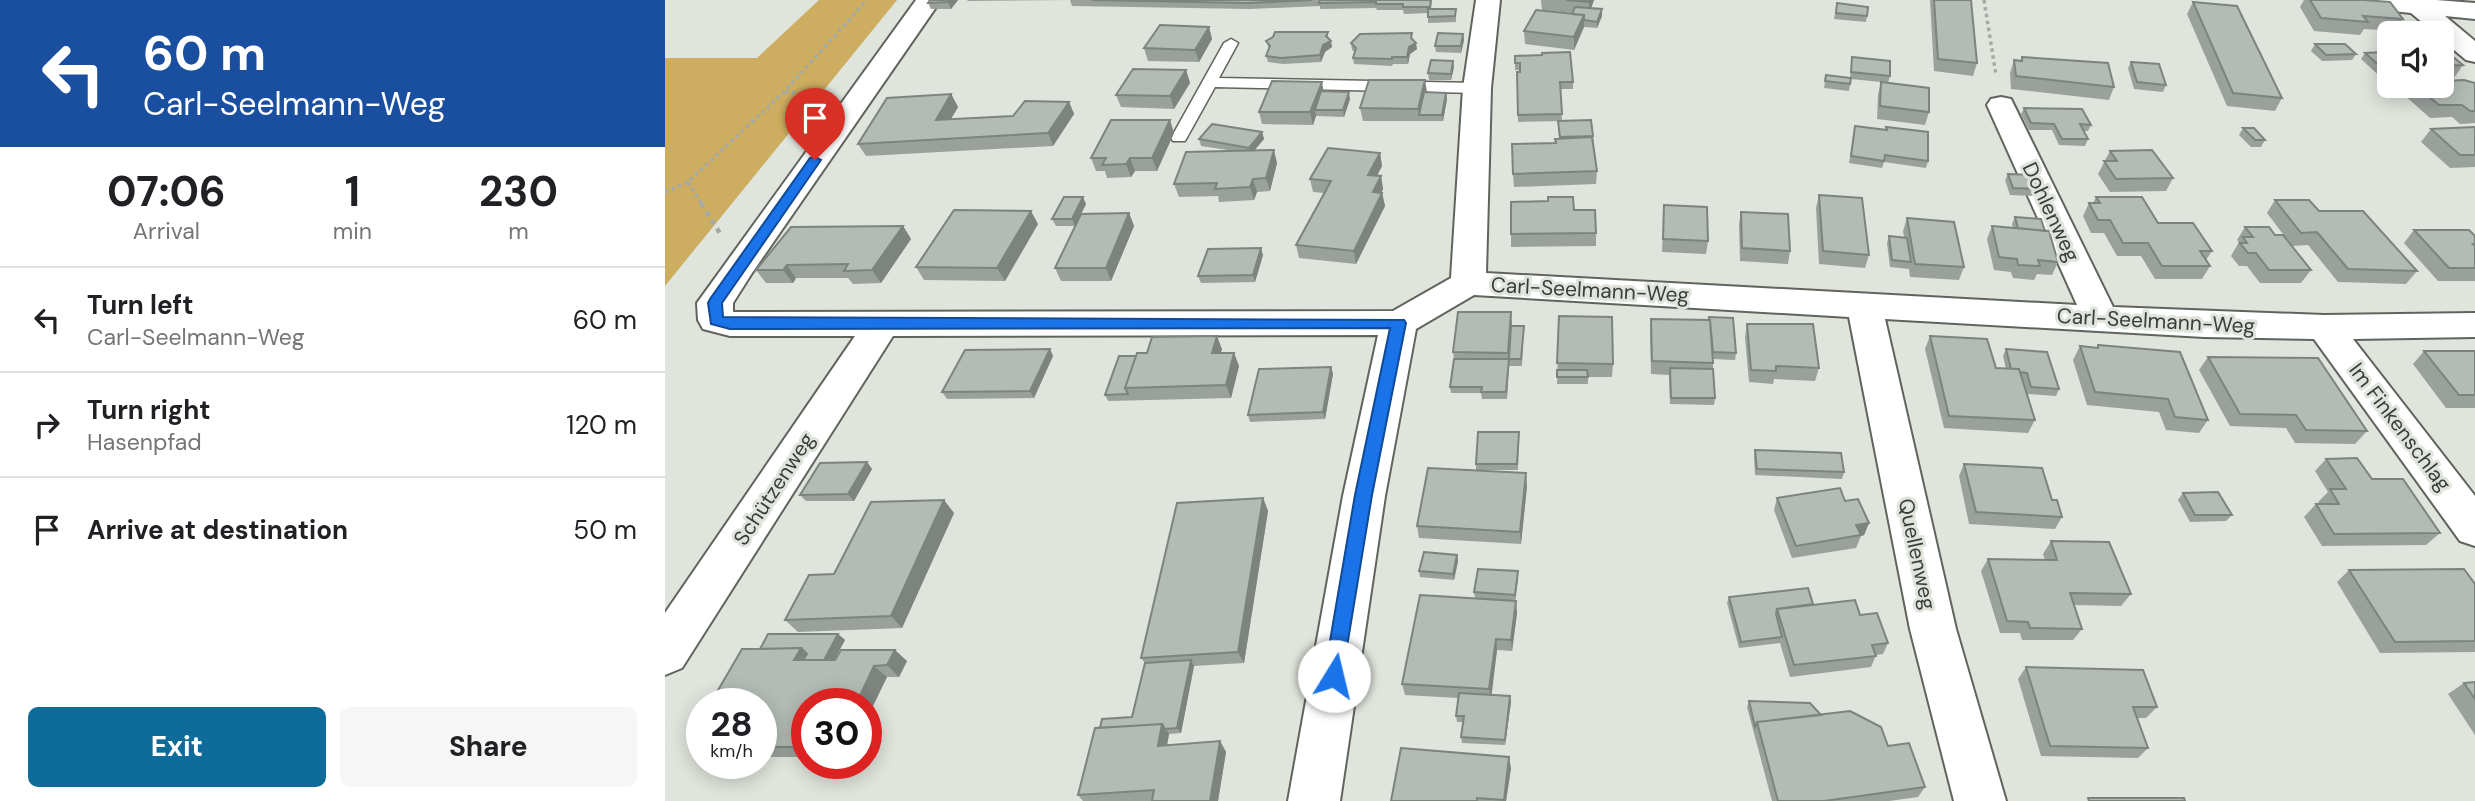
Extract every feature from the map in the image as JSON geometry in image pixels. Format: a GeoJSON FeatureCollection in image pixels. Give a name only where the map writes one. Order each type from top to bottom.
{"type":"FeatureCollection","features":[{"type":"Feature","properties":{"kind":"street"},"geometry":{"type":"LineString","coordinates":[[740,265],[929,0]]}},
{"type":"Feature","properties":{"kind":"street"},"geometry":{"type":"LineString","coordinates":[[1468,284],[1477,88],[1487,0]]}},
{"type":"Feature","properties":{"kind":"street"},"geometry":{"type":"LineString","coordinates":[[2353,0],[2413,3],[2475,11]]}},
{"type":"Feature","properties":{"kind":"street"},"geometry":{"type":"LineString","coordinates":[[2413,3],[2475,54]]}},
{"type":"Feature","properties":{"kind":"street","name":"Dohlenweg"},"geometry":{"type":"LineString","coordinates":[[2001,105],[2101,320]]}},
{"type":"Feature","properties":{"kind":"street","name":"Carl-Seelmann-Weg"},"geometry":{"type":"LineString","coordinates":[[740,265],[715,303],[716,320],[730,324],[1399,323],[1468,284],[2101,320],[2325,327],[2475,325]]}},
{"type":"Feature","properties":{"kind":"street","name":"Quellenweg"},"geometry":{"type":"LineString","coordinates":[[1864,305],[1933,629],[1980,801]]}},
{"type":"Feature","properties":{"kind":"street"},"geometry":{"type":"LineString","coordinates":[[1314,801],[1364,495],[1399,323]]}},
{"type":"Feature","properties":{"kind":"street","name":"Schützenweg"},"geometry":{"type":"LineString","coordinates":[[665,653],[882,324]]}},
{"type":"Feature","properties":{"kind":"street","name":"Im Finkenschlag"},"geometry":{"type":"LineString","coordinates":[[2325,327],[2475,528]]}},
{"type":"Feature","properties":{"kind":"lane"},"geometry":{"type":"LineString","coordinates":[[1179,138],[1231,43]]}},
{"type":"Feature","properties":{"kind":"lane"},"geometry":{"type":"LineString","coordinates":[[1210,82],[1477,88]]}},
{"type":"Feature","properties":{"kind":"path"},"geometry":{"type":"LineString","coordinates":[[665,192],[688,182],[784,92],[867,0]]}},
{"type":"Feature","properties":{"kind":"path"},"geometry":{"type":"LineString","coordinates":[[1984,0],[2001,105]]}},
{"type":"Feature","properties":{"kind":"path"},"geometry":{"type":"LineString","coordinates":[[688,182],[740,265]]}},
{"type":"Feature","properties":{"kind":"shaded area"},"geometry":{"type":"Polygon","coordinates":[[[819,0],[897,0],[665,286],[665,58],[757,58],[819,0]]]}},
{"type":"Feature","properties":{"kind":"building"},"geometry":{"type":"Polygon","coordinates":[[[930,0],[950,0],[928,3],[930,0]]]}},
{"type":"Feature","properties":{"kind":"building"},"geometry":{"type":"Polygon","coordinates":[[[1092,0],[1312,0],[1248,3],[1092,0]]]}},
{"type":"Feature","properties":{"kind":"building"},"geometry":{"type":"Polygon","coordinates":[[[1320,0],[1431,0],[1430,7],[1403,7],[1403,4],[1376,2],[1319,3],[1320,0]]]}},
{"type":"Feature","properties":{"kind":"building"},"geometry":{"type":"Polygon","coordinates":[[[1934,0],[1971,0],[1977,63],[1938,59],[1934,0]]]}},
{"type":"Feature","properties":{"kind":"building"},"geometry":{"type":"Polygon","coordinates":[[[2310,0],[2390,2],[2403,19],[2363,16],[2368,22],[2321,18],[2310,0]]]}},
{"type":"Feature","properties":{"kind":"building"},"geometry":{"type":"Polygon","coordinates":[[[2193,2],[2237,6],[2282,98],[2233,93],[2193,2]]]}},
{"type":"Feature","properties":{"kind":"building"},"geometry":{"type":"Polygon","coordinates":[[[1837,3],[1868,7],[1867,16],[1836,13],[1837,3]]]}},
{"type":"Feature","properties":{"kind":"building"},"geometry":{"type":"Polygon","coordinates":[[[1575,7],[1602,9],[1597,22],[1584,20],[1584,15],[1572,14],[1575,7]]]}},
{"type":"Feature","properties":{"kind":"building"},"geometry":{"type":"Polygon","coordinates":[[[1428,9],[1456,9],[1455,16],[1428,17],[1428,9]]]}},
{"type":"Feature","properties":{"kind":"building"},"geometry":{"type":"Polygon","coordinates":[[[1536,10],[1584,15],[1574,37],[1524,31],[1536,10]]]}},
{"type":"Feature","properties":{"kind":"building"},"geometry":{"type":"Polygon","coordinates":[[[1160,25],[1209,27],[1195,50],[1144,48],[1160,25]]]}},
{"type":"Feature","properties":{"kind":"building"},"geometry":{"type":"Polygon","coordinates":[[[1275,32],[1328,32],[1326,36],[1331,41],[1323,45],[1320,55],[1281,58],[1266,56],[1270,46],[1266,41],[1273,37],[1275,32]]]}},
{"type":"Feature","properties":{"kind":"building"},"geometry":{"type":"Polygon","coordinates":[[[1412,33],[1411,38],[1416,43],[1409,47],[1407,57],[1353,58],[1356,48],[1351,43],[1360,34],[1412,33]]]}},
{"type":"Feature","properties":{"kind":"building"},"geometry":{"type":"Polygon","coordinates":[[[1438,33],[1463,34],[1461,46],[1435,46],[1438,33]]]}},
{"type":"Feature","properties":{"kind":"building"},"geometry":{"type":"Polygon","coordinates":[[[2315,44],[2345,44],[2356,54],[2326,55],[2315,44]]]}},
{"type":"Feature","properties":{"kind":"building"},"geometry":{"type":"Polygon","coordinates":[[[1570,52],[1573,82],[1560,82],[1562,114],[1518,115],[1517,72],[1520,72],[1520,63],[1515,63],[1515,56],[1570,52]]]}},
{"type":"Feature","properties":{"kind":"building"},"geometry":{"type":"Polygon","coordinates":[[[2377,52],[2377,64],[2365,53],[2377,52]]]}},
{"type":"Feature","properties":{"kind":"building"},"geometry":{"type":"Polygon","coordinates":[[[1852,57],[1890,61],[1890,76],[1851,72],[1852,57]]]}},
{"type":"Feature","properties":{"kind":"building"},"geometry":{"type":"Polygon","coordinates":[[[2022,57],[2108,63],[2114,87],[2016,76],[2014,60],[2022,61],[2022,57]]]}},
{"type":"Feature","properties":{"kind":"building"},"geometry":{"type":"Polygon","coordinates":[[[2454,58],[2463,65],[2454,65],[2454,58]]]}},
{"type":"Feature","properties":{"kind":"building"},"geometry":{"type":"Polygon","coordinates":[[[1431,60],[1453,61],[1451,74],[1428,73],[1431,60]]]}},
{"type":"Feature","properties":{"kind":"building"},"geometry":{"type":"Polygon","coordinates":[[[2131,62],[2159,64],[2166,85],[2137,82],[2131,62]]]}},
{"type":"Feature","properties":{"kind":"building"},"geometry":{"type":"Polygon","coordinates":[[[1133,69],[1186,70],[1170,96],[1116,95],[1133,69]]]}},
{"type":"Feature","properties":{"kind":"building"},"geometry":{"type":"Polygon","coordinates":[[[1826,75],[1851,78],[1850,84],[1825,81],[1826,75]]]}},
{"type":"Feature","properties":{"kind":"building"},"geometry":{"type":"Polygon","coordinates":[[[1369,80],[1425,80],[1418,109],[1360,108],[1369,80]]]}},
{"type":"Feature","properties":{"kind":"building"},"geometry":{"type":"Polygon","coordinates":[[[2454,80],[2475,83],[2475,111],[2462,105],[2439,105],[2431,98],[2454,98],[2454,80]]]}},
{"type":"Feature","properties":{"kind":"building"},"geometry":{"type":"Polygon","coordinates":[[[1272,81],[1322,82],[1310,112],[1259,112],[1272,81]]]}},
{"type":"Feature","properties":{"kind":"building"},"geometry":{"type":"Polygon","coordinates":[[[1881,82],[1929,88],[1929,112],[1880,106],[1881,82]]]}},
{"type":"Feature","properties":{"kind":"building"},"geometry":{"type":"Polygon","coordinates":[[[1321,91],[1349,92],[1343,110],[1315,110],[1321,91]]]}},
{"type":"Feature","properties":{"kind":"building"},"geometry":{"type":"Polygon","coordinates":[[[1424,92],[1446,93],[1442,115],[1419,115],[1424,92]]]}},
{"type":"Feature","properties":{"kind":"building"},"geometry":{"type":"Polygon","coordinates":[[[951,94],[936,120],[1013,116],[1025,101],[1069,102],[1048,133],[858,144],[887,98],[951,94]]]}},
{"type":"Feature","properties":{"kind":"building"},"geometry":{"type":"Polygon","coordinates":[[[2024,108],[2082,109],[2091,125],[2080,124],[2088,139],[2062,139],[2054,124],[2031,123],[2024,108]]]}},
{"type":"Feature","properties":{"kind":"building"},"geometry":{"type":"Polygon","coordinates":[[[1111,120],[1170,120],[1152,158],[1130,158],[1126,164],[1102,165],[1106,158],[1091,158],[1111,120]]]}},
{"type":"Feature","properties":{"kind":"building"},"geometry":{"type":"Polygon","coordinates":[[[1591,120],[1593,136],[1560,137],[1558,121],[1591,120]]]}},
{"type":"Feature","properties":{"kind":"building"},"geometry":{"type":"Polygon","coordinates":[[[1212,124],[1262,132],[1249,148],[1199,139],[1212,124]]]}},
{"type":"Feature","properties":{"kind":"building"},"geometry":{"type":"Polygon","coordinates":[[[1855,126],[1928,132],[1928,161],[1885,155],[1884,161],[1851,156],[1855,126]]]}},
{"type":"Feature","properties":{"kind":"building"},"geometry":{"type":"Polygon","coordinates":[[[2475,127],[2475,155],[2460,155],[2431,129],[2475,127]]]}},
{"type":"Feature","properties":{"kind":"building"},"geometry":{"type":"Polygon","coordinates":[[[2243,128],[2254,128],[2265,140],[2255,140],[2243,128]]]}},
{"type":"Feature","properties":{"kind":"building"},"geometry":{"type":"Polygon","coordinates":[[[1592,137],[1597,171],[1513,174],[1512,144],[1556,143],[1555,139],[1592,137]]]}},
{"type":"Feature","properties":{"kind":"building"},"geometry":{"type":"Polygon","coordinates":[[[1328,148],[1380,153],[1368,175],[1381,176],[1373,192],[1382,193],[1354,251],[1296,245],[1331,181],[1310,179],[1328,148]]]}},
{"type":"Feature","properties":{"kind":"building"},"geometry":{"type":"Polygon","coordinates":[[[1274,150],[1266,178],[1253,179],[1250,187],[1215,189],[1217,183],[1174,184],[1186,152],[1274,150]]]}},
{"type":"Feature","properties":{"kind":"building"},"geometry":{"type":"Polygon","coordinates":[[[2152,150],[2173,178],[2116,179],[2104,161],[2117,161],[2110,151],[2152,150]]]}},
{"type":"Feature","properties":{"kind":"building"},"geometry":{"type":"Polygon","coordinates":[[[2008,174],[2032,175],[2037,189],[2013,188],[2008,174]]]}},
{"type":"Feature","properties":{"kind":"building"},"geometry":{"type":"Polygon","coordinates":[[[1819,195],[1862,198],[1869,255],[1823,251],[1819,195]]]}},
{"type":"Feature","properties":{"kind":"building"},"geometry":{"type":"Polygon","coordinates":[[[1064,197],[1083,197],[1072,219],[1052,219],[1064,197]]]}},
{"type":"Feature","properties":{"kind":"building"},"geometry":{"type":"Polygon","coordinates":[[[1548,197],[1573,197],[1574,210],[1595,210],[1596,233],[1511,234],[1511,202],[1548,201],[1548,197]]]}},
{"type":"Feature","properties":{"kind":"building"},"geometry":{"type":"Polygon","coordinates":[[[2096,197],[2142,197],[2158,223],[2193,223],[2212,251],[2200,251],[2210,266],[2162,266],[2148,243],[2123,243],[2110,220],[2098,220],[2089,203],[2100,203],[2096,197]]]}},
{"type":"Feature","properties":{"kind":"building"},"geometry":{"type":"Polygon","coordinates":[[[2275,200],[2309,200],[2319,211],[2363,211],[2417,271],[2348,269],[2317,232],[2301,233],[2275,200]]]}},
{"type":"Feature","properties":{"kind":"building"},"geometry":{"type":"Polygon","coordinates":[[[1664,205],[1707,207],[1708,241],[1663,239],[1664,205]]]}},
{"type":"Feature","properties":{"kind":"building"},"geometry":{"type":"Polygon","coordinates":[[[954,210],[1031,211],[997,268],[916,267],[954,210]]]}},
{"type":"Feature","properties":{"kind":"building"},"geometry":{"type":"Polygon","coordinates":[[[1741,212],[1788,214],[1790,251],[1742,248],[1741,212]]]}},
{"type":"Feature","properties":{"kind":"building"},"geometry":{"type":"Polygon","coordinates":[[[1129,213],[1106,268],[1055,268],[1081,214],[1129,213]]]}},
{"type":"Feature","properties":{"kind":"building"},"geometry":{"type":"Polygon","coordinates":[[[2015,217],[2041,219],[2045,231],[2018,228],[2015,217]]]}},
{"type":"Feature","properties":{"kind":"building"},"geometry":{"type":"Polygon","coordinates":[[[1907,218],[1954,222],[1964,267],[1915,264],[1907,218]]]}},
{"type":"Feature","properties":{"kind":"building"},"geometry":{"type":"Polygon","coordinates":[[[903,226],[872,270],[844,271],[848,264],[787,265],[783,270],[756,270],[791,227],[903,226]]]}},
{"type":"Feature","properties":{"kind":"building"},"geometry":{"type":"Polygon","coordinates":[[[1992,226],[2049,231],[2058,262],[2038,260],[2040,266],[2018,265],[2017,259],[1999,257],[1992,226]]]}},
{"type":"Feature","properties":{"kind":"building"},"geometry":{"type":"Polygon","coordinates":[[[2245,227],[2269,227],[2275,235],[2283,235],[2311,270],[2269,270],[2256,253],[2248,253],[2240,243],[2247,243],[2243,237],[2253,237],[2245,227]]]}},
{"type":"Feature","properties":{"kind":"building"},"geometry":{"type":"Polygon","coordinates":[[[2414,230],[2469,230],[2475,236],[2475,268],[2449,268],[2414,230]]]}},
{"type":"Feature","properties":{"kind":"building"},"geometry":{"type":"Polygon","coordinates":[[[1889,236],[1907,238],[1911,262],[1892,260],[1889,236]]]}},
{"type":"Feature","properties":{"kind":"building"},"geometry":{"type":"Polygon","coordinates":[[[1261,248],[1253,275],[1198,276],[1208,249],[1261,248]]]}},
{"type":"Feature","properties":{"kind":"building"},"geometry":{"type":"Polygon","coordinates":[[[1458,312],[1511,312],[1508,353],[1453,352],[1458,312]]]}},
{"type":"Feature","properties":{"kind":"building"},"geometry":{"type":"Polygon","coordinates":[[[1559,316],[1612,317],[1613,364],[1557,363],[1559,316]]]}},
{"type":"Feature","properties":{"kind":"building"},"geometry":{"type":"Polygon","coordinates":[[[1709,317],[1733,318],[1736,353],[1713,352],[1709,317]]]}},
{"type":"Feature","properties":{"kind":"building"},"geometry":{"type":"Polygon","coordinates":[[[1651,319],[1710,320],[1713,363],[1652,361],[1651,319]]]}},
{"type":"Feature","properties":{"kind":"building"},"geometry":{"type":"Polygon","coordinates":[[[1747,324],[1813,324],[1819,368],[1776,366],[1776,371],[1751,370],[1747,324]]]}},
{"type":"Feature","properties":{"kind":"building"},"geometry":{"type":"Polygon","coordinates":[[[1511,326],[1524,326],[1521,359],[1509,359],[1511,326]]]}},
{"type":"Feature","properties":{"kind":"building"},"geometry":{"type":"Polygon","coordinates":[[[1217,336],[1212,353],[1234,353],[1226,385],[1125,388],[1137,353],[1147,353],[1152,337],[1217,336]]]}},
{"type":"Feature","properties":{"kind":"building"},"geometry":{"type":"Polygon","coordinates":[[[1930,336],[1987,339],[1996,368],[2019,369],[2035,420],[1949,416],[1930,336]]]}},
{"type":"Feature","properties":{"kind":"building"},"geometry":{"type":"Polygon","coordinates":[[[2098,345],[2180,352],[2208,420],[2175,417],[2168,399],[2095,392],[2080,346],[2098,348],[2098,345]]]}},
{"type":"Feature","properties":{"kind":"building"},"geometry":{"type":"Polygon","coordinates":[[[1050,349],[1030,391],[942,392],[965,350],[1050,349]]]}},
{"type":"Feature","properties":{"kind":"building"},"geometry":{"type":"Polygon","coordinates":[[[2006,349],[2047,352],[2059,389],[2031,387],[2027,373],[2011,369],[2006,349]]]}},
{"type":"Feature","properties":{"kind":"building"},"geometry":{"type":"Polygon","coordinates":[[[2424,351],[2475,351],[2475,395],[2459,395],[2424,351]]]}},
{"type":"Feature","properties":{"kind":"building"},"geometry":{"type":"Polygon","coordinates":[[[1119,356],[1136,356],[1125,388],[1128,394],[1105,395],[1119,356]]]}},
{"type":"Feature","properties":{"kind":"building"},"geometry":{"type":"Polygon","coordinates":[[[2208,357],[2318,358],[2367,431],[2306,430],[2296,415],[2240,414],[2208,357]]]}},
{"type":"Feature","properties":{"kind":"building"},"geometry":{"type":"Polygon","coordinates":[[[1454,359],[1509,359],[1506,392],[1481,392],[1482,387],[1450,387],[1454,359]]]}},
{"type":"Feature","properties":{"kind":"building"},"geometry":{"type":"Polygon","coordinates":[[[1331,367],[1323,412],[1248,415],[1259,369],[1331,367]]]}},
{"type":"Feature","properties":{"kind":"building"},"geometry":{"type":"Polygon","coordinates":[[[1670,368],[1713,369],[1715,398],[1671,398],[1670,368]]]}},
{"type":"Feature","properties":{"kind":"building"},"geometry":{"type":"Polygon","coordinates":[[[1557,370],[1587,370],[1588,377],[1557,377],[1557,370]]]}},
{"type":"Feature","properties":{"kind":"building"},"geometry":{"type":"Polygon","coordinates":[[[1478,432],[1519,432],[1517,464],[1476,464],[1478,432]]]}},
{"type":"Feature","properties":{"kind":"building"},"geometry":{"type":"Polygon","coordinates":[[[1755,450],[1841,453],[1844,472],[1757,469],[1755,450]]]}},
{"type":"Feature","properties":{"kind":"building"},"geometry":{"type":"Polygon","coordinates":[[[2357,458],[2372,479],[2403,479],[2440,533],[2334,534],[2316,504],[2339,504],[2330,489],[2346,489],[2326,459],[2357,458]]]}},
{"type":"Feature","properties":{"kind":"building"},"geometry":{"type":"Polygon","coordinates":[[[867,462],[848,494],[800,495],[820,463],[867,462]]]}},
{"type":"Feature","properties":{"kind":"building"},"geometry":{"type":"Polygon","coordinates":[[[1964,464],[2042,468],[2052,500],[2057,500],[2062,517],[1976,512],[1964,464]]]}},
{"type":"Feature","properties":{"kind":"building"},"geometry":{"type":"Polygon","coordinates":[[[1428,468],[1526,473],[1520,532],[1417,526],[1428,468]]]}},
{"type":"Feature","properties":{"kind":"building"},"geometry":{"type":"Polygon","coordinates":[[[1840,488],[1845,501],[1858,499],[1869,523],[1856,525],[1861,535],[1796,546],[1777,498],[1840,488]]]}},
{"type":"Feature","properties":{"kind":"building"},"geometry":{"type":"Polygon","coordinates":[[[2218,492],[2232,515],[2195,515],[2183,493],[2218,492]]]}},
{"type":"Feature","properties":{"kind":"building"},"geometry":{"type":"Polygon","coordinates":[[[1263,498],[1238,652],[1141,658],[1177,503],[1263,498]]]}},
{"type":"Feature","properties":{"kind":"building"},"geometry":{"type":"Polygon","coordinates":[[[944,500],[891,616],[785,620],[809,575],[834,574],[871,502],[944,500]]]}},
{"type":"Feature","properties":{"kind":"building"},"geometry":{"type":"Polygon","coordinates":[[[2051,541],[2109,542],[2131,594],[2070,593],[2082,629],[2030,628],[2028,622],[2007,621],[1988,559],[2057,560],[2051,541]]]}},
{"type":"Feature","properties":{"kind":"building"},"geometry":{"type":"Polygon","coordinates":[[[1424,552],[1457,555],[1453,574],[1419,571],[1424,552]]]}},
{"type":"Feature","properties":{"kind":"building"},"geometry":{"type":"Polygon","coordinates":[[[1478,569],[1518,571],[1515,595],[1474,592],[1478,569]]]}},
{"type":"Feature","properties":{"kind":"building"},"geometry":{"type":"Polygon","coordinates":[[[2464,569],[2475,584],[2475,641],[2395,642],[2349,570],[2464,569]]]}},
{"type":"Feature","properties":{"kind":"building"},"geometry":{"type":"Polygon","coordinates":[[[1808,588],[1813,604],[1777,609],[1782,637],[1741,642],[1729,597],[1808,588]]]}},
{"type":"Feature","properties":{"kind":"building"},"geometry":{"type":"Polygon","coordinates":[[[1420,595],[1516,601],[1511,640],[1496,639],[1489,689],[1402,684],[1420,595]]]}},
{"type":"Feature","properties":{"kind":"building"},"geometry":{"type":"Polygon","coordinates":[[[1855,600],[1860,615],[1877,613],[1888,643],[1872,645],[1876,656],[1794,665],[1777,609],[1855,600]]]}},
{"type":"Feature","properties":{"kind":"building"},"geometry":{"type":"Polygon","coordinates":[[[768,634],[838,634],[824,660],[803,660],[807,654],[801,648],[760,649],[768,634]]]}},
{"type":"Feature","properties":{"kind":"building"},"geometry":{"type":"Polygon","coordinates":[[[801,648],[794,660],[835,660],[841,650],[895,650],[887,665],[874,666],[864,688],[791,688],[791,747],[777,747],[777,688],[719,688],[742,649],[801,648]]]}},
{"type":"Feature","properties":{"kind":"building"},"geometry":{"type":"Polygon","coordinates":[[[1191,660],[1177,728],[1165,729],[1162,724],[1100,728],[1102,719],[1132,717],[1145,663],[1191,660]]]}},
{"type":"Feature","properties":{"kind":"building"},"geometry":{"type":"Polygon","coordinates":[[[2026,667],[2143,670],[2157,707],[2133,707],[2148,748],[2050,746],[2026,667]]]}},
{"type":"Feature","properties":{"kind":"building"},"geometry":{"type":"Polygon","coordinates":[[[2475,682],[2475,699],[2464,683],[2475,682]]]}},
{"type":"Feature","properties":{"kind":"building"},"geometry":{"type":"Polygon","coordinates":[[[1459,693],[1510,696],[1505,740],[1461,737],[1464,716],[1456,716],[1459,693]]]}},
{"type":"Feature","properties":{"kind":"building"},"geometry":{"type":"Polygon","coordinates":[[[1749,701],[1810,703],[1821,715],[1757,722],[1755,727],[1749,701]]]}},
{"type":"Feature","properties":{"kind":"building"},"geometry":{"type":"Polygon","coordinates":[[[1850,711],[1881,727],[1888,746],[1909,743],[1925,787],[1824,801],[1778,801],[1757,722],[1850,711]]]}},
{"type":"Feature","properties":{"kind":"building"},"geometry":{"type":"Polygon","coordinates":[[[1162,724],[1158,746],[1220,741],[1210,801],[1152,801],[1154,790],[1078,795],[1095,728],[1162,724]]]}},
{"type":"Feature","properties":{"kind":"building"},"geometry":{"type":"Polygon","coordinates":[[[1401,748],[1509,757],[1504,800],[1477,798],[1477,801],[1391,801],[1401,748]]]}},
{"type":"Feature","properties":{"kind":"building"},"geometry":{"type":"Polygon","coordinates":[[[2088,798],[2184,798],[2185,801],[2089,801],[2088,798]]]}},
{"type":"Feature","properties":{"kind":"route"},"geometry":{"type":"LineString","coordinates":[[815,160],[715,303],[713,312],[716,320],[730,324],[1399,323],[1364,495],[1334,676]]}}]}
